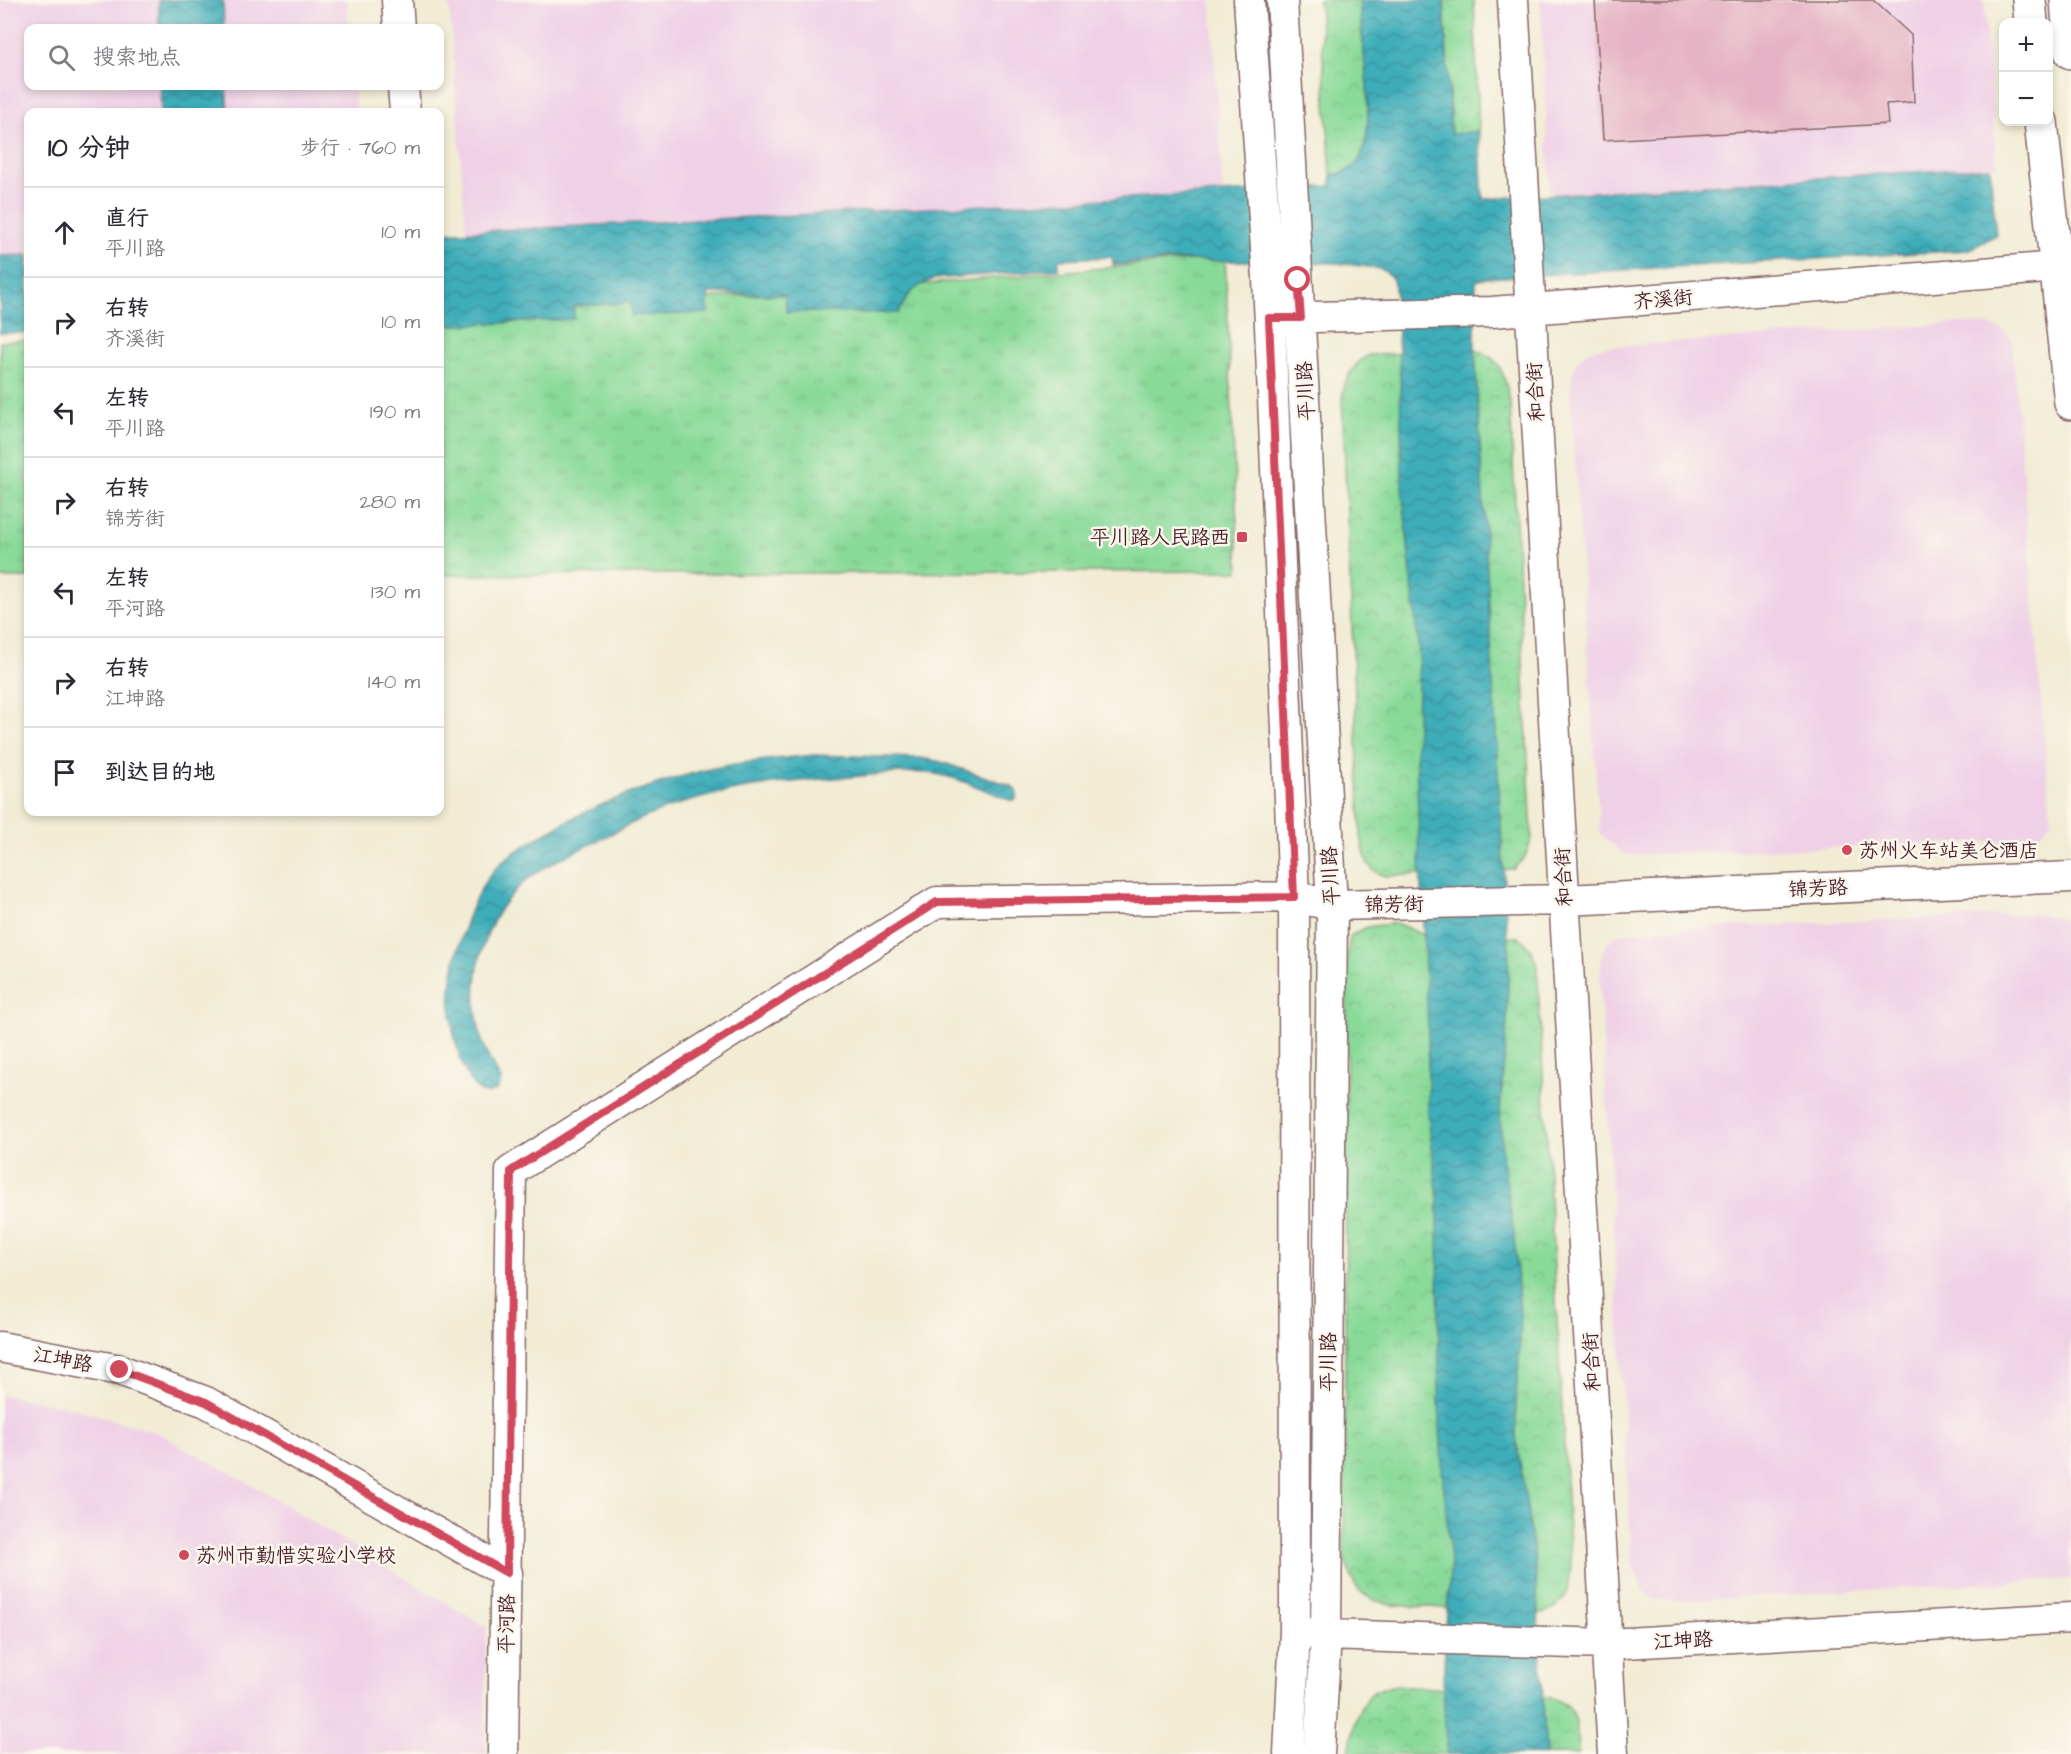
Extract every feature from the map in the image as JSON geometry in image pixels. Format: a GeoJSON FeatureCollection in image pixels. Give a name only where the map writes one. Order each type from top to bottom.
{"type":"FeatureCollection","features":[{"type":"Feature","properties":{"kind":"main road"},"geometry":{"type":"LineString","coordinates":[[2029,0],[2031,18]]}},
{"type":"Feature","properties":{"kind":"main road"},"geometry":{"type":"LineString","coordinates":[[2067,0],[2071,52]]}},
{"type":"Feature","properties":{"kind":"main road"},"geometry":{"type":"LineString","coordinates":[[2043,126],[2066,263],[2071,403]]}},
{"type":"Feature","properties":{"kind":"street"},"geometry":{"type":"LineString","coordinates":[[397,0],[399,24]]}},
{"type":"Feature","properties":{"kind":"street","name":"平川路"},"geometry":{"type":"LineString","coordinates":[[1249,0],[1268,278],[1294,897],[1295,1631],[1289,1754]]}},
{"type":"Feature","properties":{"kind":"street","name":"平川路"},"geometry":{"type":"LineString","coordinates":[[1282,0],[1293,166],[1332,905],[1326,1635],[1319,1754]]}},
{"type":"Feature","properties":{"kind":"street","name":"和合街"},"geometry":{"type":"LineString","coordinates":[[1513,0],[1613,1754]]}},
{"type":"Feature","properties":{"kind":"street"},"geometry":{"type":"LineString","coordinates":[[403,90],[405,108]]}},
{"type":"Feature","properties":{"kind":"street","name":"齐溪街"},"geometry":{"type":"LineString","coordinates":[[1269,318],[1492,312],[1529,298],[2066,263]]}},
{"type":"Feature","properties":{"kind":"street","name":"锦芳路"},"geometry":{"type":"LineString","coordinates":[[1564,900],[2071,877]]}},
{"type":"Feature","properties":{"kind":"street","name":"锦芳街"},"geometry":{"type":"LineString","coordinates":[[511,1171],[937,902],[1294,897],[1332,905],[1564,900]]}},
{"type":"Feature","properties":{"kind":"street","name":"平河路"},"geometry":{"type":"LineString","coordinates":[[503,1754],[511,1171]]}},
{"type":"Feature","properties":{"kind":"street","name":"江坤路"},"geometry":{"type":"LineString","coordinates":[[0,1347],[120,1370],[206,1402],[507,1573]]}},
{"type":"Feature","properties":{"kind":"street","name":"江坤路"},"geometry":{"type":"LineString","coordinates":[[1295,1631],[1326,1635],[1607,1644],[2071,1618]]}},
{"type":"Feature","properties":{"kind":"shaded area"},"geometry":{"type":"Polygon","coordinates":[[[0,0],[347,0],[349,24],[24,24],[24,90],[354,90],[356,108],[24,108],[24,255],[0,256],[0,0]]]}},
{"type":"Feature","properties":{"kind":"shaded area"},"geometry":{"type":"Polygon","coordinates":[[[449,0],[1211,0],[1223,193],[466,231],[449,0]]]}},
{"type":"Feature","properties":{"kind":"shaded area"},"geometry":{"type":"Polygon","coordinates":[[[1540,0],[1984,0],[1997,166],[1550,195],[1540,0]]]}},
{"type":"Feature","properties":{"kind":"shaded area"},"geometry":{"type":"Polygon","coordinates":[[[1964,323],[1988,325],[2004,331],[2012,338],[2051,822],[2033,840],[1625,855],[1600,834],[1570,392],[1572,373],[1577,361],[1588,350],[1604,347],[1964,323]]]}},
{"type":"Feature","properties":{"kind":"shaded area"},"geometry":{"type":"Polygon","coordinates":[[[2033,914],[2063,919],[2071,928],[2071,1579],[1672,1601],[1654,1600],[1644,1592],[1632,1565],[1600,981],[1601,960],[1605,947],[1614,936],[1633,931],[2033,914]]]}},
{"type":"Feature","properties":{"kind":"shaded area","name":"苏州市勤惜实验小学校"},"geometry":{"type":"Polygon","coordinates":[[[0,1394],[73,1408],[158,1433],[248,1483],[486,1627],[485,1754],[0,1754],[0,1394]]]}},
{"type":"Feature","properties":{"kind":"green space"},"geometry":{"type":"Polygon","coordinates":[[[1319,0],[1360,0],[1367,85],[1367,131],[1363,149],[1353,167],[1331,175],[1319,0]]]}},
{"type":"Feature","properties":{"kind":"green space"},"geometry":{"type":"Polygon","coordinates":[[[1444,0],[1474,0],[1479,131],[1451,135],[1444,0]]]}},
{"type":"Feature","properties":{"kind":"green space"},"geometry":{"type":"Polygon","coordinates":[[[1225,257],[1239,571],[444,575],[444,313],[905,286],[1225,257]]]}},
{"type":"Feature","properties":{"kind":"green space"},"geometry":{"type":"Polygon","coordinates":[[[24,340],[24,578],[0,578],[0,342],[24,340]]]}},
{"type":"Feature","properties":{"kind":"green space"},"geometry":{"type":"Polygon","coordinates":[[[1475,350],[1484,353],[1497,363],[1504,376],[1510,402],[1532,838],[1525,857],[1513,869],[1385,876],[1373,870],[1369,865],[1361,835],[1342,398],[1350,373],[1369,355],[1475,350]]]}},
{"type":"Feature","properties":{"kind":"green space"},"geometry":{"type":"Polygon","coordinates":[[[1396,923],[1423,935],[1519,937],[1530,949],[1537,965],[1571,1568],[1567,1592],[1560,1604],[1539,1613],[1391,1605],[1380,1602],[1358,1590],[1344,1556],[1347,958],[1350,936],[1367,927],[1396,923]]]}},
{"type":"Feature","properties":{"kind":"green space"},"geometry":{"type":"Polygon","coordinates":[[[1397,1685],[1553,1698],[1569,1708],[1576,1720],[1578,1754],[1349,1754],[1355,1723],[1365,1700],[1376,1691],[1397,1685]]]}},
{"type":"Feature","properties":{"kind":"water"},"geometry":{"type":"Polygon","coordinates":[[[159,0],[223,0],[224,24],[159,24],[159,0]]]}},
{"type":"Feature","properties":{"kind":"water"},"geometry":{"type":"Polygon","coordinates":[[[1360,0],[1444,0],[1451,134],[1479,131],[1483,199],[1990,167],[1996,235],[1969,250],[1487,278],[1476,281],[1475,350],[1509,946],[1507,1020],[1500,1112],[1502,1152],[1514,1233],[1521,1328],[1516,1437],[1535,1559],[1546,1754],[1447,1754],[1443,1688],[1451,1561],[1442,1469],[1439,1403],[1438,1199],[1428,1115],[1428,1028],[1416,754],[1419,653],[1402,488],[1400,369],[1395,287],[1392,278],[1385,271],[1377,268],[1337,263],[1179,260],[1113,265],[1112,257],[1059,259],[1058,269],[934,279],[920,285],[912,292],[898,313],[786,312],[785,295],[708,293],[708,313],[632,316],[630,303],[574,306],[574,319],[444,326],[444,233],[1331,186],[1331,175],[1344,172],[1356,164],[1363,150],[1367,131],[1367,85],[1360,0]]]}},
{"type":"Feature","properties":{"kind":"water"},"geometry":{"type":"Polygon","coordinates":[[[160,90],[226,90],[228,108],[161,108],[160,90]]]}},
{"type":"Feature","properties":{"kind":"water"},"geometry":{"type":"Polygon","coordinates":[[[24,255],[24,333],[0,333],[0,256],[24,255]]]}},
{"type":"Feature","properties":{"kind":"water"},"geometry":{"type":"Polygon","coordinates":[[[814,755],[922,758],[941,762],[1012,786],[1017,792],[1017,797],[1015,800],[1010,800],[959,780],[928,773],[909,772],[775,784],[724,793],[674,806],[634,822],[555,862],[515,890],[496,917],[487,935],[477,973],[477,1013],[486,1052],[501,1080],[496,1090],[490,1093],[482,1092],[474,1086],[468,1077],[455,1041],[450,1003],[451,984],[459,945],[472,906],[487,879],[505,859],[567,821],[642,789],[715,768],[814,755]]]}},
{"type":"Feature","properties":{"kind":"building"},"geometry":{"type":"Polygon","coordinates":[[[1595,0],[1873,0],[1911,35],[1914,102],[1886,104],[1888,124],[1603,140],[1595,0]]]}},
{"type":"Feature","properties":{"kind":"place","name":"平川路人民路西"},"geometry":{"type":"Point","coordinates":[1242,537]}},
{"type":"Feature","properties":{"kind":"place","name":"苏州火车站美仑酒店"},"geometry":{"type":"Point","coordinates":[1847,850]}},
{"type":"Feature","properties":{"kind":"place","name":"苏州市勤惜实验小学校"},"geometry":{"type":"Point","coordinates":[184,1555]}},
{"type":"Feature","properties":{"kind":"route"},"geometry":{"type":"LineString","coordinates":[[120,1370],[206,1402],[507,1573],[511,1171],[937,902],[1294,897],[1269,318],[1301,318],[1298,280]]}}]}
